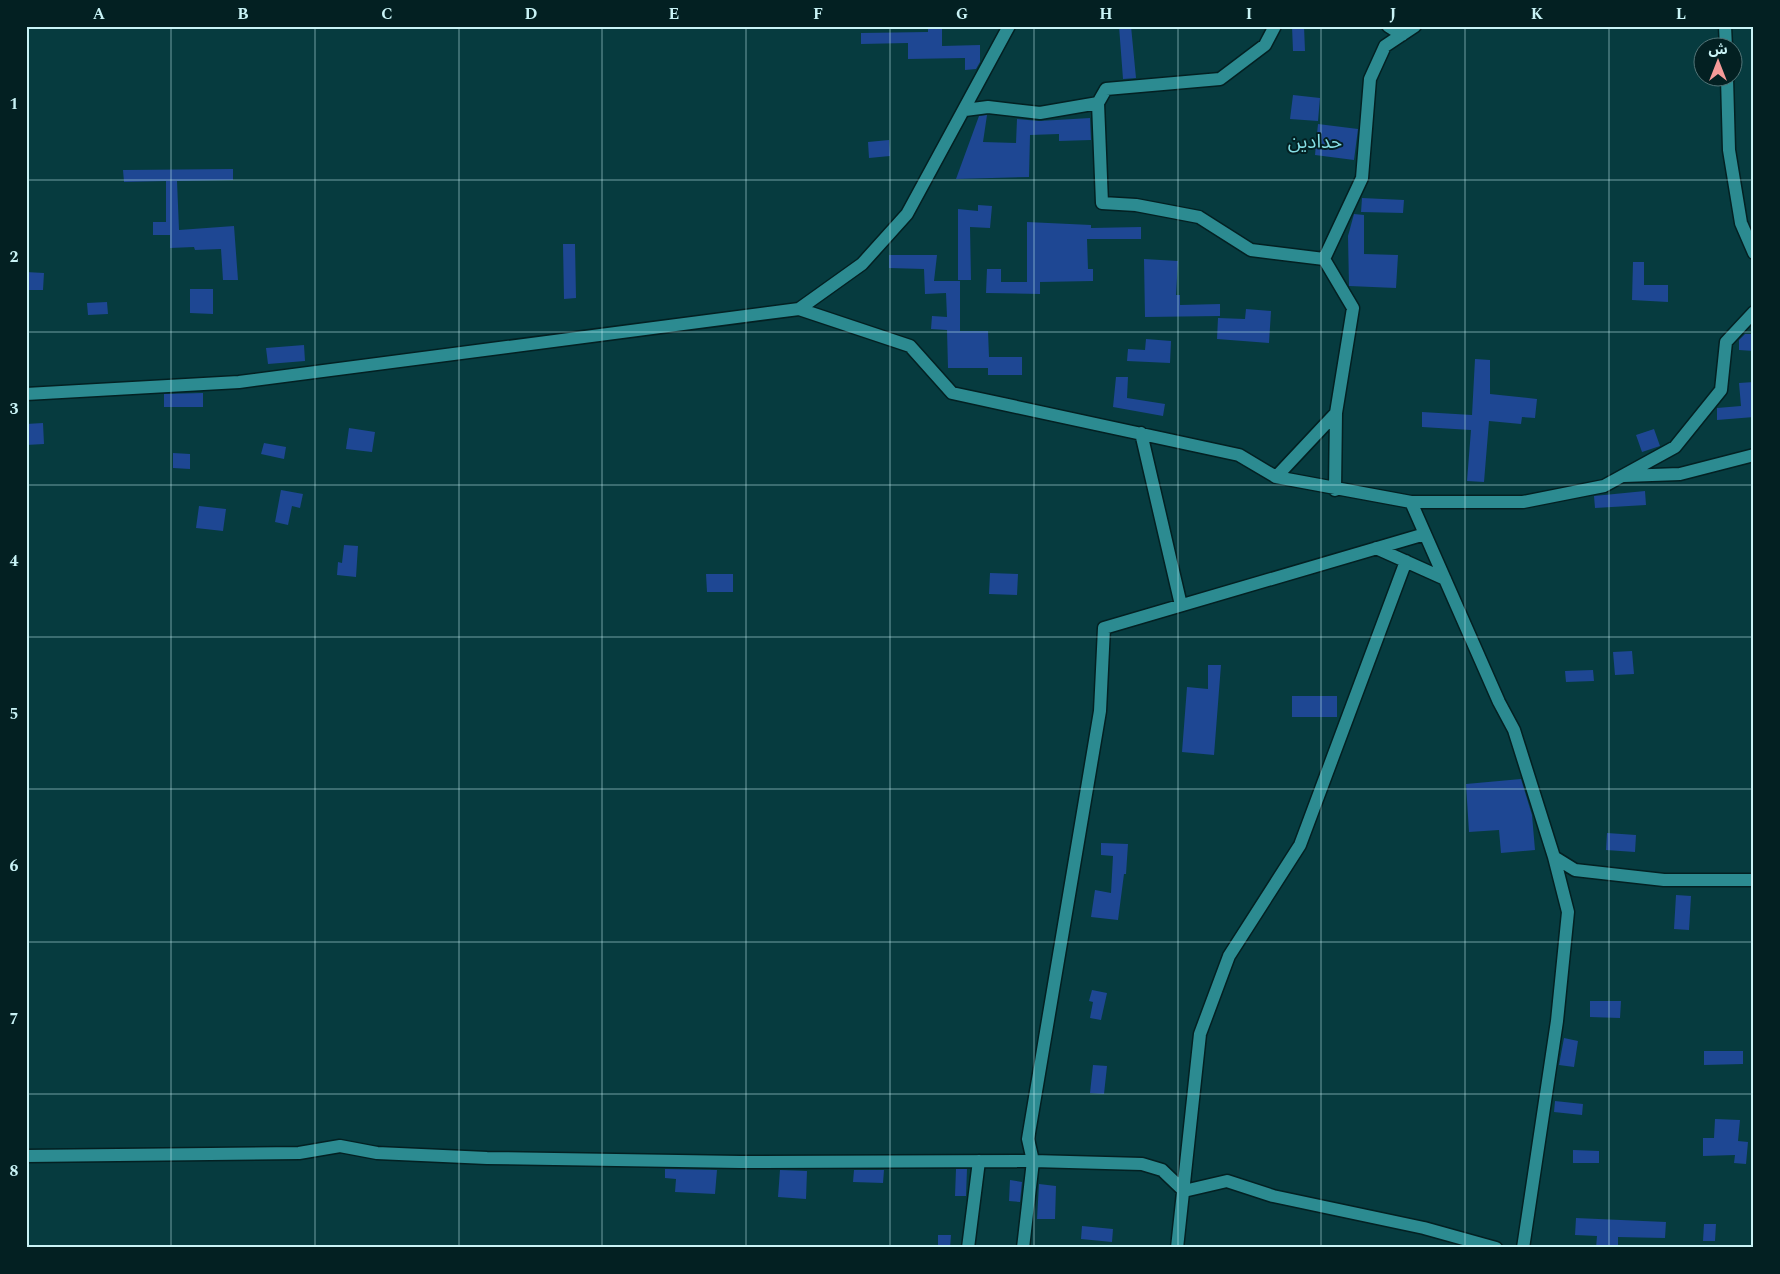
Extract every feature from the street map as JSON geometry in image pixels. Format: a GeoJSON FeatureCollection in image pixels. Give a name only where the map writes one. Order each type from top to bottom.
{"type":"FeatureCollection","features":[{"type":"Feature","properties":{"kind":"street"},"geometry":{"type":"LineString","coordinates":[[799,309],[862,264],[907,214],[1009,26]]}},
{"type":"Feature","properties":{"kind":"street"},"geometry":{"type":"LineString","coordinates":[[1275,26],[1265,45],[1220,80],[1106,89],[1098,103],[1102,203],[1136,205],[1199,217],[1251,250],[1324,259]]}},
{"type":"Feature","properties":{"kind":"street"},"geometry":{"type":"LineString","coordinates":[[1388,26],[1402,35]]}},
{"type":"Feature","properties":{"kind":"street"},"geometry":{"type":"LineString","coordinates":[[1324,259],[1362,178],[1370,80],[1385,46],[1415,26]]}},
{"type":"Feature","properties":{"kind":"street"},"geometry":{"type":"LineString","coordinates":[[1727,88],[1729,150],[1741,224],[1754,254]]}},
{"type":"Feature","properties":{"kind":"street"},"geometry":{"type":"LineString","coordinates":[[965,110],[988,107],[1040,114],[1098,103]]}},
{"type":"Feature","properties":{"kind":"street"},"geometry":{"type":"LineString","coordinates":[[1324,259],[1353,308],[1336,413],[1335,490]]}},
{"type":"Feature","properties":{"kind":"street"},"geometry":{"type":"LineString","coordinates":[[26,394],[239,382],[799,309],[910,346],[952,393],[1239,456],[1276,477],[1335,490],[1411,502],[1523,502],[1604,486],[1675,447],[1721,390],[1726,342],[1754,312]]}},
{"type":"Feature","properties":{"kind":"street"},"geometry":{"type":"LineString","coordinates":[[1276,477],[1336,413]]}},
{"type":"Feature","properties":{"kind":"street"},"geometry":{"type":"LineString","coordinates":[[1141,433],[1181,605]]}},
{"type":"Feature","properties":{"kind":"street"},"geometry":{"type":"LineString","coordinates":[[1622,476],[1680,474],[1754,455]]}},
{"type":"Feature","properties":{"kind":"street"},"geometry":{"type":"LineString","coordinates":[[1411,502],[1499,702],[1514,730],[1554,857],[1568,912],[1557,1020],[1524,1248]]}},
{"type":"Feature","properties":{"kind":"street"},"geometry":{"type":"LineString","coordinates":[[1023,1248],[1033,1161],[1028,1139],[1100,712],[1104,628],[1425,534]]}},
{"type":"Feature","properties":{"kind":"street"},"geometry":{"type":"LineString","coordinates":[[1376,548],[1445,579]]}},
{"type":"Feature","properties":{"kind":"street"},"geometry":{"type":"LineString","coordinates":[[1177,1248],[1200,1034],[1229,956],[1300,845],[1406,561]]}},
{"type":"Feature","properties":{"kind":"street"},"geometry":{"type":"LineString","coordinates":[[1554,857],[1575,870],[1664,880],[1754,880]]}},
{"type":"Feature","properties":{"kind":"street"},"geometry":{"type":"LineString","coordinates":[[26,1156],[299,1153],[340,1146],[377,1153],[488,1158],[740,1162],[1033,1161],[1142,1164],[1162,1170],[1184,1191]]}},
{"type":"Feature","properties":{"kind":"street"},"geometry":{"type":"LineString","coordinates":[[968,1248],[979,1161]]}},
{"type":"Feature","properties":{"kind":"street"},"geometry":{"type":"LineString","coordinates":[[1184,1191],[1227,1181],[1273,1196],[1424,1228],[1496,1248]]}},
{"type":"Feature","properties":{"kind":"building"},"geometry":{"type":"Polygon","coordinates":[[[1119,26],[1131,26],[1136,78],[1123,79],[1119,26]]]}},
{"type":"Feature","properties":{"kind":"building"},"geometry":{"type":"Polygon","coordinates":[[[1292,26],[1304,26],[1305,51],[1293,51],[1292,26]]]}},
{"type":"Feature","properties":{"kind":"building"},"geometry":{"type":"Polygon","coordinates":[[[928,28],[942,28],[942,46],[980,45],[980,62],[976,69],[965,70],[965,58],[908,59],[908,43],[861,44],[861,33],[928,32],[928,28]]]}},
{"type":"Feature","properties":{"kind":"building"},"geometry":{"type":"Polygon","coordinates":[[[1293,95],[1320,98],[1318,121],[1290,119],[1293,95]]]}},
{"type":"Feature","properties":{"kind":"building"},"geometry":{"type":"Polygon","coordinates":[[[987,115],[983,142],[1016,143],[1017,119],[1039,121],[1090,118],[1091,140],[1059,141],[1059,134],[1030,135],[1029,177],[956,179],[979,116],[987,115]]]}},
{"type":"Feature","properties":{"kind":"building"},"geometry":{"type":"Polygon","coordinates":[[[1318,124],[1358,129],[1354,160],[1315,155],[1318,124]]]}},
{"type":"Feature","properties":{"kind":"building"},"geometry":{"type":"Polygon","coordinates":[[[889,140],[890,156],[869,158],[868,142],[889,140]]]}},
{"type":"Feature","properties":{"kind":"building"},"geometry":{"type":"Polygon","coordinates":[[[233,169],[233,180],[177,181],[179,230],[234,226],[238,280],[223,280],[221,249],[195,250],[194,247],[170,248],[170,235],[153,235],[153,222],[166,222],[166,181],[124,182],[123,170],[233,169]]]}},
{"type":"Feature","properties":{"kind":"building"},"geometry":{"type":"Polygon","coordinates":[[[1362,198],[1404,200],[1403,213],[1361,212],[1362,198]]]}},
{"type":"Feature","properties":{"kind":"building"},"geometry":{"type":"Polygon","coordinates":[[[978,205],[992,206],[990,228],[970,227],[971,280],[958,280],[958,209],[978,211],[978,205]]]}},
{"type":"Feature","properties":{"kind":"building"},"geometry":{"type":"Polygon","coordinates":[[[1354,214],[1364,215],[1364,254],[1398,255],[1396,288],[1349,286],[1348,236],[1354,214]]]}},
{"type":"Feature","properties":{"kind":"building"},"geometry":{"type":"Polygon","coordinates":[[[1027,222],[1091,225],[1091,228],[1141,227],[1141,239],[1087,239],[1088,269],[1093,269],[1093,281],[1040,282],[1040,294],[986,293],[987,269],[1001,269],[1001,282],[1027,282],[1027,222]]]}},
{"type":"Feature","properties":{"kind":"building"},"geometry":{"type":"Polygon","coordinates":[[[563,244],[575,244],[576,298],[564,299],[563,244]]]}},
{"type":"Feature","properties":{"kind":"building"},"geometry":{"type":"Polygon","coordinates":[[[889,255],[937,255],[934,281],[960,281],[960,331],[988,331],[989,357],[1022,357],[1022,375],[988,375],[988,368],[948,368],[947,330],[931,329],[932,316],[947,317],[946,293],[925,294],[924,269],[889,268],[889,255]]]}},
{"type":"Feature","properties":{"kind":"building"},"geometry":{"type":"Polygon","coordinates":[[[1144,259],[1178,261],[1176,295],[1180,295],[1180,305],[1220,304],[1220,316],[1145,317],[1144,259]]]}},
{"type":"Feature","properties":{"kind":"building"},"geometry":{"type":"Polygon","coordinates":[[[1633,262],[1644,262],[1644,285],[1668,285],[1668,302],[1632,300],[1633,262]]]}},
{"type":"Feature","properties":{"kind":"building"},"geometry":{"type":"Polygon","coordinates":[[[26,272],[44,273],[43,290],[26,290],[26,272]]]}},
{"type":"Feature","properties":{"kind":"building"},"geometry":{"type":"Polygon","coordinates":[[[190,289],[213,289],[213,314],[190,313],[190,289]]]}},
{"type":"Feature","properties":{"kind":"building"},"geometry":{"type":"Polygon","coordinates":[[[107,302],[108,314],[88,315],[87,303],[107,302]]]}},
{"type":"Feature","properties":{"kind":"building"},"geometry":{"type":"Polygon","coordinates":[[[1246,309],[1271,311],[1269,343],[1217,339],[1218,318],[1245,319],[1246,309]]]}},
{"type":"Feature","properties":{"kind":"building"},"geometry":{"type":"Polygon","coordinates":[[[1745,334],[1754,334],[1754,351],[1739,350],[1739,340],[1745,334]]]}},
{"type":"Feature","properties":{"kind":"building"},"geometry":{"type":"Polygon","coordinates":[[[1146,339],[1171,341],[1170,363],[1127,361],[1128,349],[1145,350],[1146,339]]]}},
{"type":"Feature","properties":{"kind":"building"},"geometry":{"type":"Polygon","coordinates":[[[304,345],[305,361],[268,364],[266,348],[304,345]]]}},
{"type":"Feature","properties":{"kind":"building"},"geometry":{"type":"Polygon","coordinates":[[[1475,359],[1490,360],[1490,394],[1537,399],[1535,418],[1522,417],[1521,424],[1489,421],[1484,482],[1467,481],[1471,430],[1422,427],[1422,412],[1472,415],[1475,359]]]}},
{"type":"Feature","properties":{"kind":"building"},"geometry":{"type":"Polygon","coordinates":[[[1116,377],[1128,377],[1127,398],[1165,404],[1163,416],[1113,407],[1116,377]]]}},
{"type":"Feature","properties":{"kind":"building"},"geometry":{"type":"Polygon","coordinates":[[[1754,382],[1754,417],[1717,420],[1717,408],[1741,406],[1739,383],[1754,382]]]}},
{"type":"Feature","properties":{"kind":"building"},"geometry":{"type":"Polygon","coordinates":[[[203,393],[203,407],[164,407],[164,394],[203,393]]]}},
{"type":"Feature","properties":{"kind":"building"},"geometry":{"type":"Polygon","coordinates":[[[43,423],[44,444],[26,445],[26,424],[43,423]]]}},
{"type":"Feature","properties":{"kind":"building"},"geometry":{"type":"Polygon","coordinates":[[[349,428],[375,432],[372,452],[346,449],[349,428]]]}},
{"type":"Feature","properties":{"kind":"building"},"geometry":{"type":"Polygon","coordinates":[[[1654,429],[1660,446],[1642,452],[1636,435],[1654,429]]]}},
{"type":"Feature","properties":{"kind":"building"},"geometry":{"type":"Polygon","coordinates":[[[264,443],[286,447],[284,459],[261,454],[264,443]]]}},
{"type":"Feature","properties":{"kind":"building"},"geometry":{"type":"Polygon","coordinates":[[[173,453],[190,454],[190,469],[173,468],[173,453]]]}},
{"type":"Feature","properties":{"kind":"building"},"geometry":{"type":"Polygon","coordinates":[[[281,490],[303,494],[300,508],[292,506],[288,525],[275,522],[281,490]]]}},
{"type":"Feature","properties":{"kind":"building"},"geometry":{"type":"Polygon","coordinates":[[[1645,491],[1646,505],[1595,508],[1594,496],[1645,491]]]}},
{"type":"Feature","properties":{"kind":"building"},"geometry":{"type":"Polygon","coordinates":[[[199,506],[226,509],[223,531],[196,528],[199,506]]]}},
{"type":"Feature","properties":{"kind":"building"},"geometry":{"type":"Polygon","coordinates":[[[344,545],[358,546],[356,577],[337,575],[338,562],[342,563],[344,545]]]}},
{"type":"Feature","properties":{"kind":"building"},"geometry":{"type":"Polygon","coordinates":[[[990,573],[1018,574],[1017,595],[989,594],[990,573]]]}},
{"type":"Feature","properties":{"kind":"building"},"geometry":{"type":"Polygon","coordinates":[[[706,574],[733,574],[733,592],[707,592],[706,574]]]}},
{"type":"Feature","properties":{"kind":"building"},"geometry":{"type":"Polygon","coordinates":[[[1632,651],[1634,674],[1615,675],[1613,652],[1632,651]]]}},
{"type":"Feature","properties":{"kind":"building"},"geometry":{"type":"Polygon","coordinates":[[[1208,665],[1221,665],[1214,755],[1182,752],[1187,687],[1208,689],[1208,665]]]}},
{"type":"Feature","properties":{"kind":"building"},"geometry":{"type":"Polygon","coordinates":[[[1593,670],[1594,681],[1566,682],[1565,671],[1593,670]]]}},
{"type":"Feature","properties":{"kind":"building"},"geometry":{"type":"Polygon","coordinates":[[[1292,696],[1337,696],[1337,717],[1292,717],[1292,696]]]}},
{"type":"Feature","properties":{"kind":"building"},"geometry":{"type":"Polygon","coordinates":[[[1521,779],[1532,815],[1535,850],[1501,853],[1499,830],[1469,832],[1466,784],[1521,779]]]}},
{"type":"Feature","properties":{"kind":"building"},"geometry":{"type":"Polygon","coordinates":[[[1607,833],[1636,835],[1635,852],[1606,850],[1607,833]]]}},
{"type":"Feature","properties":{"kind":"building"},"geometry":{"type":"Polygon","coordinates":[[[1101,843],[1128,844],[1126,874],[1124,874],[1118,920],[1091,917],[1095,890],[1111,893],[1113,856],[1101,855],[1101,843]]]}},
{"type":"Feature","properties":{"kind":"building"},"geometry":{"type":"Polygon","coordinates":[[[1676,895],[1691,896],[1689,930],[1674,929],[1676,895]]]}},
{"type":"Feature","properties":{"kind":"building"},"geometry":{"type":"Polygon","coordinates":[[[1092,990],[1107,993],[1101,1020],[1090,1018],[1093,1002],[1089,1001],[1092,990]]]}},
{"type":"Feature","properties":{"kind":"building"},"geometry":{"type":"Polygon","coordinates":[[[1590,1001],[1621,1001],[1620,1018],[1590,1017],[1590,1001]]]}},
{"type":"Feature","properties":{"kind":"building"},"geometry":{"type":"Polygon","coordinates":[[[1564,1038],[1578,1041],[1574,1067],[1559,1065],[1564,1038]]]}},
{"type":"Feature","properties":{"kind":"building"},"geometry":{"type":"Polygon","coordinates":[[[1704,1051],[1743,1051],[1743,1064],[1704,1065],[1704,1051]]]}},
{"type":"Feature","properties":{"kind":"building"},"geometry":{"type":"Polygon","coordinates":[[[1093,1065],[1107,1066],[1104,1094],[1090,1093],[1093,1065]]]}},
{"type":"Feature","properties":{"kind":"building"},"geometry":{"type":"Polygon","coordinates":[[[1555,1101],[1583,1104],[1582,1115],[1554,1112],[1555,1101]]]}},
{"type":"Feature","properties":{"kind":"building"},"geometry":{"type":"Polygon","coordinates":[[[1715,1119],[1740,1120],[1738,1141],[1748,1142],[1746,1164],[1734,1163],[1735,1155],[1703,1156],[1703,1138],[1714,1138],[1715,1119]]]}},
{"type":"Feature","properties":{"kind":"building"},"geometry":{"type":"Polygon","coordinates":[[[1573,1150],[1599,1151],[1599,1163],[1573,1163],[1573,1150]]]}},
{"type":"Feature","properties":{"kind":"building"},"geometry":{"type":"Polygon","coordinates":[[[665,1169],[717,1170],[715,1194],[675,1192],[676,1179],[665,1178],[665,1169]]]}},
{"type":"Feature","properties":{"kind":"building"},"geometry":{"type":"Polygon","coordinates":[[[956,1169],[967,1169],[966,1196],[955,1196],[956,1169]]]}},
{"type":"Feature","properties":{"kind":"building"},"geometry":{"type":"Polygon","coordinates":[[[780,1170],[807,1171],[806,1199],[778,1197],[780,1170]]]}},
{"type":"Feature","properties":{"kind":"building"},"geometry":{"type":"Polygon","coordinates":[[[854,1170],[884,1170],[883,1183],[853,1182],[854,1170]]]}},
{"type":"Feature","properties":{"kind":"building"},"geometry":{"type":"Polygon","coordinates":[[[1010,1180],[1022,1182],[1020,1202],[1009,1201],[1010,1180]]]}},
{"type":"Feature","properties":{"kind":"building"},"geometry":{"type":"Polygon","coordinates":[[[1039,1184],[1056,1186],[1055,1219],[1037,1219],[1039,1184]]]}},
{"type":"Feature","properties":{"kind":"building"},"geometry":{"type":"Polygon","coordinates":[[[1576,1218],[1666,1222],[1665,1238],[1618,1237],[1618,1248],[1596,1248],[1597,1236],[1575,1235],[1576,1218]]]}},
{"type":"Feature","properties":{"kind":"building"},"geometry":{"type":"Polygon","coordinates":[[[1704,1224],[1716,1224],[1715,1241],[1703,1241],[1704,1224]]]}},
{"type":"Feature","properties":{"kind":"building"},"geometry":{"type":"Polygon","coordinates":[[[1082,1226],[1113,1229],[1112,1242],[1081,1239],[1082,1226]]]}},
{"type":"Feature","properties":{"kind":"building"},"geometry":{"type":"Polygon","coordinates":[[[938,1235],[951,1235],[950,1248],[938,1248],[938,1235]]]}},
{"type":"Feature","properties":{"kind":"district","name":"حدادين"},"geometry":{"type":"Point","coordinates":[1315,142]}}]}
